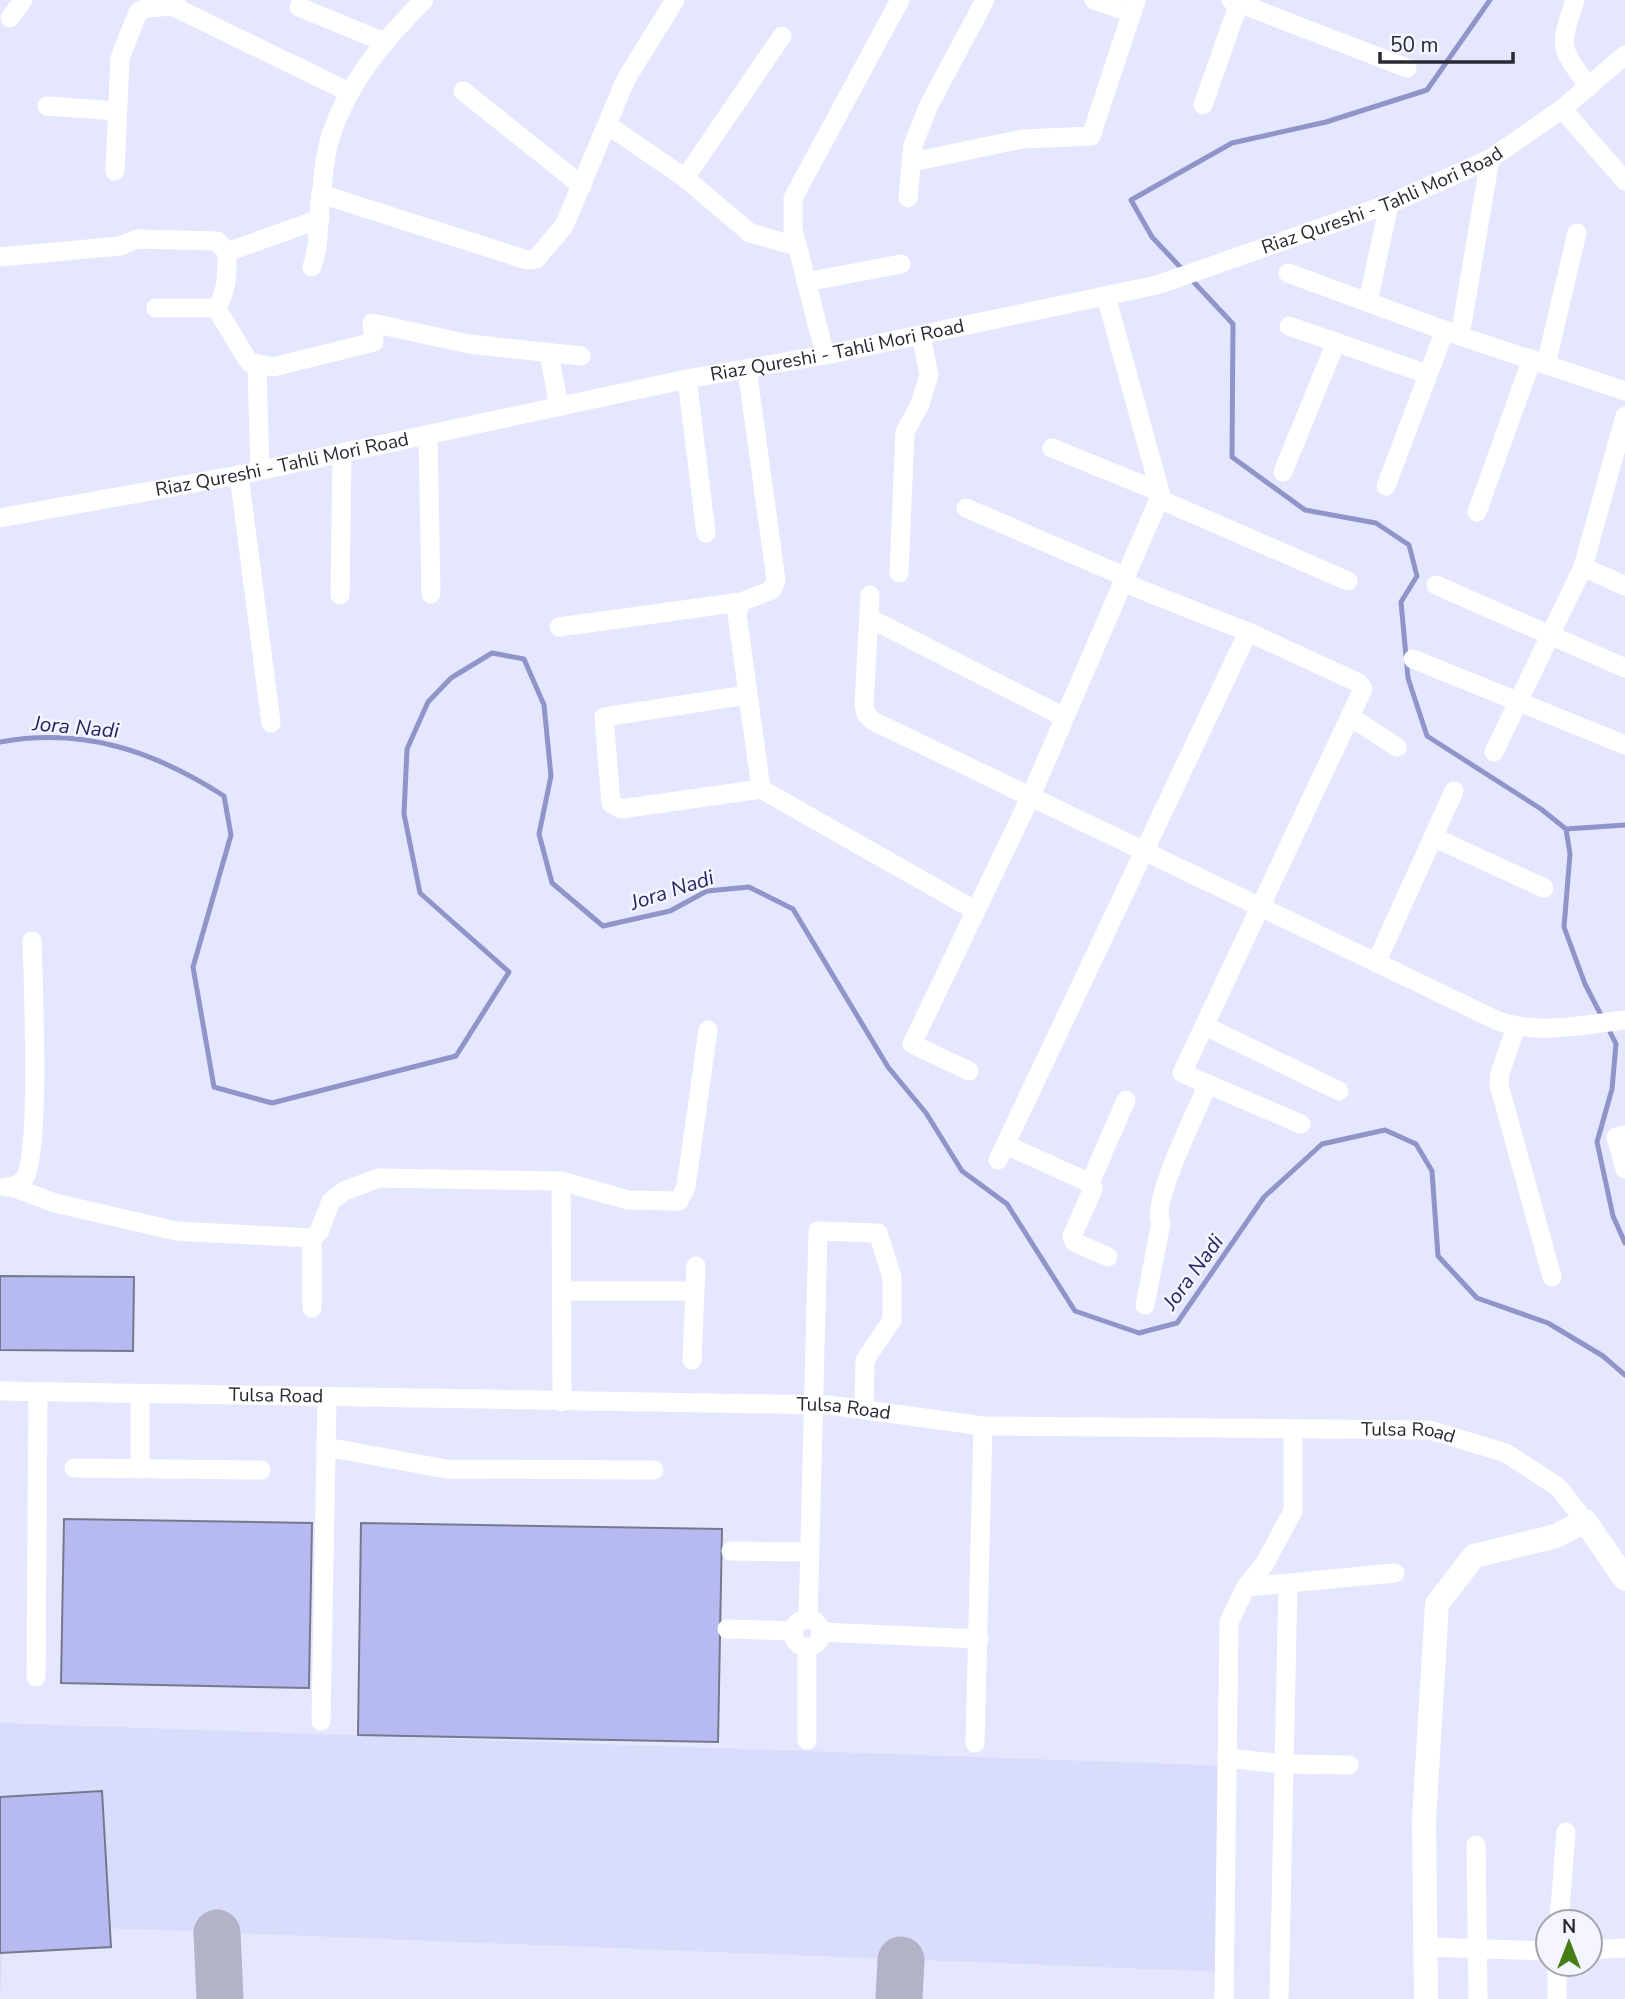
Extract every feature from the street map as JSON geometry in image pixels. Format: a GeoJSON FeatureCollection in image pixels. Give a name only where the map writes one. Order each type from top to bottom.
{"type":"FeatureCollection","features":[{"type":"Feature","properties":{"kind":"main road","name":"Tulsa Road"},"geometry":{"type":"LineString","coordinates":[[1584,1521],[1625,1579]]}},
{"type":"Feature","properties":{"kind":"main road"},"geometry":{"type":"LineString","coordinates":[[1426,1999],[1424,1821],[1437,1604],[1474,1556],[1556,1536],[1584,1521]]}},
{"type":"Feature","properties":{"kind":"street"},"geometry":{"type":"LineString","coordinates":[[10,18],[23,0]]}},
{"type":"Feature","properties":{"kind":"street"},"geometry":{"type":"LineString","coordinates":[[312,267],[319,245],[321,194],[330,138],[349,92],[384,42],[424,0]]}},
{"type":"Feature","properties":{"kind":"street"},"geometry":{"type":"LineString","coordinates":[[321,194],[527,260],[542,254],[564,226],[626,79],[675,0]]}},
{"type":"Feature","properties":{"kind":"street"},"geometry":{"type":"LineString","coordinates":[[825,355],[793,229],[793,198],[900,0]]}},
{"type":"Feature","properties":{"kind":"street"},"geometry":{"type":"LineString","coordinates":[[908,198],[913,145],[929,105],[985,0]]}},
{"type":"Feature","properties":{"kind":"street"},"geometry":{"type":"LineString","coordinates":[[912,162],[1023,139],[1091,136],[1134,6],[1094,0]]}},
{"type":"Feature","properties":{"kind":"street"},"geometry":{"type":"LineString","coordinates":[[1575,0],[1562,45],[1563,52],[1589,88]]}},
{"type":"Feature","properties":{"kind":"street"},"geometry":{"type":"LineString","coordinates":[[1203,105],[1235,1],[1407,68]]}},
{"type":"Feature","properties":{"kind":"street"},"geometry":{"type":"LineString","coordinates":[[115,171],[120,58],[138,12],[147,8],[174,3],[349,92]]}},
{"type":"Feature","properties":{"kind":"street"},"geometry":{"type":"LineString","coordinates":[[299,7],[384,42]]}},
{"type":"Feature","properties":{"kind":"street"},"geometry":{"type":"LineString","coordinates":[[685,178],[782,36]]}},
{"type":"Feature","properties":{"kind":"street","name":"Riaz Qureshi - Tahli Mori Road"},"geometry":{"type":"LineString","coordinates":[[0,518],[239,475],[687,379],[825,355],[1157,285],[1389,204],[1490,159],[1562,109],[1625,55]]}},
{"type":"Feature","properties":{"kind":"street"},"geometry":{"type":"LineString","coordinates":[[463,91],[582,186]]}},
{"type":"Feature","properties":{"kind":"street"},"geometry":{"type":"LineString","coordinates":[[47,106],[117,111]]}},
{"type":"Feature","properties":{"kind":"street"},"geometry":{"type":"LineString","coordinates":[[1562,109],[1625,181]]}},
{"type":"Feature","properties":{"kind":"street"},"geometry":{"type":"LineString","coordinates":[[608,126],[685,178],[750,233],[797,246]]}},
{"type":"Feature","properties":{"kind":"street"},"geometry":{"type":"LineString","coordinates":[[1386,486],[1427,374],[1452,333],[1490,159]]}},
{"type":"Feature","properties":{"kind":"street"},"geometry":{"type":"LineString","coordinates":[[1368,302],[1389,204]]}},
{"type":"Feature","properties":{"kind":"street"},"geometry":{"type":"LineString","coordinates":[[226,252],[320,219]]}},
{"type":"Feature","properties":{"kind":"street"},"geometry":{"type":"LineString","coordinates":[[1477,512],[1539,362],[1577,233]]}},
{"type":"Feature","properties":{"kind":"street"},"geometry":{"type":"LineString","coordinates":[[0,257],[120,246],[137,239],[218,241],[226,252],[223,298],[216,308]]}},
{"type":"Feature","properties":{"kind":"street"},"geometry":{"type":"LineString","coordinates":[[806,282],[901,264]]}},
{"type":"Feature","properties":{"kind":"street"},"geometry":{"type":"LineString","coordinates":[[1288,273],[1452,333],[1625,391]]}},
{"type":"Feature","properties":{"kind":"street"},"geometry":{"type":"LineString","coordinates":[[969,1071],[912,1044],[1030,798],[1160,496],[1106,296]]}},
{"type":"Feature","properties":{"kind":"street"},"geometry":{"type":"LineString","coordinates":[[156,308],[216,308]]}},
{"type":"Feature","properties":{"kind":"street"},"geometry":{"type":"LineString","coordinates":[[216,308],[249,362],[257,366],[273,367],[374,342],[372,323],[469,344],[581,356]]}},
{"type":"Feature","properties":{"kind":"street"},"geometry":{"type":"LineString","coordinates":[[1289,326],[1427,374]]}},
{"type":"Feature","properties":{"kind":"street"},"geometry":{"type":"LineString","coordinates":[[899,573],[905,432],[920,404],[929,375],[921,335]]}},
{"type":"Feature","properties":{"kind":"street"},"geometry":{"type":"LineString","coordinates":[[1283,472],[1336,342]]}},
{"type":"Feature","properties":{"kind":"street"},"geometry":{"type":"LineString","coordinates":[[549,353],[559,407]]}},
{"type":"Feature","properties":{"kind":"street"},"geometry":{"type":"LineString","coordinates":[[257,366],[260,470]]}},
{"type":"Feature","properties":{"kind":"street"},"geometry":{"type":"LineString","coordinates":[[559,626],[741,603],[772,590],[776,580],[747,369]]}},
{"type":"Feature","properties":{"kind":"street"},"geometry":{"type":"LineString","coordinates":[[687,379],[706,533]]}},
{"type":"Feature","properties":{"kind":"street"},"geometry":{"type":"LineString","coordinates":[[1494,752],[1583,567],[1625,416]]}},
{"type":"Feature","properties":{"kind":"street"},"geometry":{"type":"LineString","coordinates":[[428,435],[431,594]]}},
{"type":"Feature","properties":{"kind":"street"},"geometry":{"type":"LineString","coordinates":[[1052,448],[1348,581]]}},
{"type":"Feature","properties":{"kind":"street"},"geometry":{"type":"LineString","coordinates":[[340,594],[342,453]]}},
{"type":"Feature","properties":{"kind":"street"},"geometry":{"type":"LineString","coordinates":[[239,475],[271,723]]}},
{"type":"Feature","properties":{"kind":"street"},"geometry":{"type":"LineString","coordinates":[[967,508],[1359,682],[1363,695],[1182,1073],[1301,1124]]}},
{"type":"Feature","properties":{"kind":"street"},"geometry":{"type":"LineString","coordinates":[[1583,567],[1625,586]]}},
{"type":"Feature","properties":{"kind":"street"},"geometry":{"type":"LineString","coordinates":[[1436,585],[1625,668]]}},
{"type":"Feature","properties":{"kind":"street"},"geometry":{"type":"LineString","coordinates":[[870,595],[866,714],[873,721],[1376,963],[1517,1027],[1548,1029],[1625,1020]]}},
{"type":"Feature","properties":{"kind":"street"},"geometry":{"type":"LineString","coordinates":[[741,603],[737,614],[761,789]]}},
{"type":"Feature","properties":{"kind":"street"},"geometry":{"type":"LineString","coordinates":[[869,618],[1065,717]]}},
{"type":"Feature","properties":{"kind":"street"},"geometry":{"type":"LineString","coordinates":[[1108,1257],[1074,1242],[1072,1236],[1093,1189],[1090,1184],[1002,1152],[1248,632]]}},
{"type":"Feature","properties":{"kind":"street"},"geometry":{"type":"LineString","coordinates":[[1413,659],[1625,746]]}},
{"type":"Feature","properties":{"kind":"street"},"geometry":{"type":"LineString","coordinates":[[747,695],[607,714],[602,723],[611,803],[621,809],[761,789],[976,911]]}},
{"type":"Feature","properties":{"kind":"street"},"geometry":{"type":"LineString","coordinates":[[1352,718],[1397,747]]}},
{"type":"Feature","properties":{"kind":"street"},"geometry":{"type":"LineString","coordinates":[[1376,963],[1454,791]]}},
{"type":"Feature","properties":{"kind":"street"},"geometry":{"type":"LineString","coordinates":[[1433,837],[1545,888]]}},
{"type":"Feature","properties":{"kind":"street"},"geometry":{"type":"LineString","coordinates":[[6,1187],[24,1179],[32,1155],[35,1033],[32,941]]}},
{"type":"Feature","properties":{"kind":"street"},"geometry":{"type":"LineString","coordinates":[[1205,1026],[1339,1091]]}},
{"type":"Feature","properties":{"kind":"street"},"geometry":{"type":"LineString","coordinates":[[1517,1027],[1500,1073],[1499,1086],[1552,1277]]}},
{"type":"Feature","properties":{"kind":"street"},"geometry":{"type":"LineString","coordinates":[[6,1187],[55,1203],[176,1231],[312,1238],[319,1233],[331,1201],[344,1191],[379,1178],[561,1181],[628,1200],[678,1201],[686,1187],[708,1030]]}},
{"type":"Feature","properties":{"kind":"street"},"geometry":{"type":"LineString","coordinates":[[1145,1305],[1161,1223],[1158,1213],[1165,1189],[1208,1084]]}},
{"type":"Feature","properties":{"kind":"street"},"geometry":{"type":"LineString","coordinates":[[1090,1184],[1126,1100]]}},
{"type":"Feature","properties":{"kind":"street"},"geometry":{"type":"LineString","coordinates":[[1625,1135],[1616,1136],[1625,1169]]}},
{"type":"Feature","properties":{"kind":"street"},"geometry":{"type":"LineString","coordinates":[[561,1181],[562,1402]]}},
{"type":"Feature","properties":{"kind":"street"},"geometry":{"type":"LineString","coordinates":[[807,1740],[807,1647],[796,1641],[808,1628],[818,1231],[877,1233],[892,1277],[892,1320],[866,1360],[864,1410]]}},
{"type":"Feature","properties":{"kind":"street"},"geometry":{"type":"LineString","coordinates":[[312,1238],[312,1308]]}},
{"type":"Feature","properties":{"kind":"street"},"geometry":{"type":"LineString","coordinates":[[692,1360],[696,1266]]}},
{"type":"Feature","properties":{"kind":"street"},"geometry":{"type":"LineString","coordinates":[[562,1291],[695,1291]]}},
{"type":"Feature","properties":{"kind":"street","name":"Tulsa Road"},"geometry":{"type":"LineString","coordinates":[[0,1391],[812,1404],[983,1426],[1430,1430],[1506,1453],[1559,1487],[1584,1521]]}},
{"type":"Feature","properties":{"kind":"street"},"geometry":{"type":"LineString","coordinates":[[36,1677],[38,1392]]}},
{"type":"Feature","properties":{"kind":"street"},"geometry":{"type":"LineString","coordinates":[[140,1394],[140,1469]]}},
{"type":"Feature","properties":{"kind":"street"},"geometry":{"type":"LineString","coordinates":[[321,1721],[327,1398]]}},
{"type":"Feature","properties":{"kind":"street"},"geometry":{"type":"LineString","coordinates":[[975,1743],[983,1426]]}},
{"type":"Feature","properties":{"kind":"street"},"geometry":{"type":"LineString","coordinates":[[1224,1999],[1229,1622],[1246,1587],[1265,1563],[1293,1511],[1293,1430]]}},
{"type":"Feature","properties":{"kind":"street"},"geometry":{"type":"LineString","coordinates":[[326,1447],[446,1469],[654,1470]]}},
{"type":"Feature","properties":{"kind":"street"},"geometry":{"type":"LineString","coordinates":[[74,1468],[261,1471]]}},
{"type":"Feature","properties":{"kind":"street"},"geometry":{"type":"LineString","coordinates":[[731,1551],[810,1552]]}},
{"type":"Feature","properties":{"kind":"street"},"geometry":{"type":"LineString","coordinates":[[1246,1587],[1395,1573]]}},
{"type":"Feature","properties":{"kind":"street"},"geometry":{"type":"LineString","coordinates":[[1279,1999],[1289,1583]]}},
{"type":"Feature","properties":{"kind":"street"},"geometry":{"type":"LineString","coordinates":[[727,1629],[808,1628],[979,1639]]}},
{"type":"Feature","properties":{"kind":"street"},"geometry":{"type":"LineString","coordinates":[[1227,1758],[1283,1765],[1349,1765]]}},
{"type":"Feature","properties":{"kind":"street"},"geometry":{"type":"LineString","coordinates":[[1560,1908],[1566,1832]]}},
{"type":"Feature","properties":{"kind":"street"},"geometry":{"type":"LineString","coordinates":[[1476,1845],[1478,1999]]}},
{"type":"Feature","properties":{"kind":"street"},"geometry":{"type":"LineString","coordinates":[[1425,1947],[1534,1950]]}},
{"type":"Feature","properties":{"kind":"street"},"geometry":{"type":"LineString","coordinates":[[1604,1949],[1625,1948]]}},
{"type":"Feature","properties":{"kind":"street"},"geometry":{"type":"LineString","coordinates":[[1556,1978],[1556,1999]]}},
{"type":"Feature","properties":{"kind":"shaded area"},"geometry":{"type":"Polygon","coordinates":[[[0,1723],[1232,1766],[1225,1972],[4,1924],[0,1999],[0,1723]]]}},
{"type":"Feature","properties":{"kind":"building"},"geometry":{"type":"Polygon","coordinates":[[[0,1276],[134,1277],[133,1351],[0,1350],[0,1276]]]}},
{"type":"Feature","properties":{"kind":"building"},"geometry":{"type":"Polygon","coordinates":[[[64,1519],[312,1523],[309,1688],[61,1683],[64,1519]]]}},
{"type":"Feature","properties":{"kind":"building"},"geometry":{"type":"Polygon","coordinates":[[[361,1523],[722,1529],[718,1742],[358,1735],[361,1523]]]}},
{"type":"Feature","properties":{"kind":"building"},"geometry":{"type":"Polygon","coordinates":[[[102,1791],[111,1947],[0,1953],[0,1797],[102,1791]]]}},
{"type":"Feature","properties":{"kind":"waterway"},"geometry":{"type":"LineString","coordinates":[[1183,270],[1152,237],[1131,200],[1232,143],[1326,122],[1427,90],[1490,0]]}},
{"type":"Feature","properties":{"kind":"waterway"},"geometry":{"type":"LineString","coordinates":[[1189,277],[1233,324],[1232,457],[1305,510],[1376,523],[1409,545],[1417,576],[1401,602],[1408,678],[1427,736],[1541,809],[1566,829],[1570,854],[1564,927],[1585,984],[1603,1019]]}},
{"type":"Feature","properties":{"kind":"waterway","name":"Jora Nadi"},"geometry":{"type":"LineString","coordinates":[[0,742],[61,738],[117,746],[171,766],[224,796],[231,835],[193,967],[214,1087],[272,1103],[456,1056],[509,972],[420,893],[404,814],[407,749],[428,702],[451,678],[492,653],[524,659],[544,705],[551,776],[539,834],[552,883],[603,926],[670,911],[707,891],[749,887],[793,909],[888,1067],[926,1113],[962,1171],[1007,1204],[1075,1311],[1139,1333],[1177,1323],[1264,1197],[1322,1144],[1385,1130],[1416,1144],[1432,1171],[1438,1256],[1477,1298],[1548,1323],[1603,1356],[1625,1375]]}},
{"type":"Feature","properties":{"kind":"waterway"},"geometry":{"type":"LineString","coordinates":[[1566,829],[1625,825]]}},
{"type":"Feature","properties":{"kind":"waterway"},"geometry":{"type":"LineString","coordinates":[[1608,1028],[1616,1044],[1612,1089],[1597,1142],[1613,1216],[1625,1243]]}},
{"type":"Feature","properties":{"kind":"taxiway"},"geometry":{"type":"LineString","coordinates":[[217,1933],[220,1999]]}},
{"type":"Feature","properties":{"kind":"taxiway"},"geometry":{"type":"LineString","coordinates":[[899,1999],[901,1960]]}}]}
